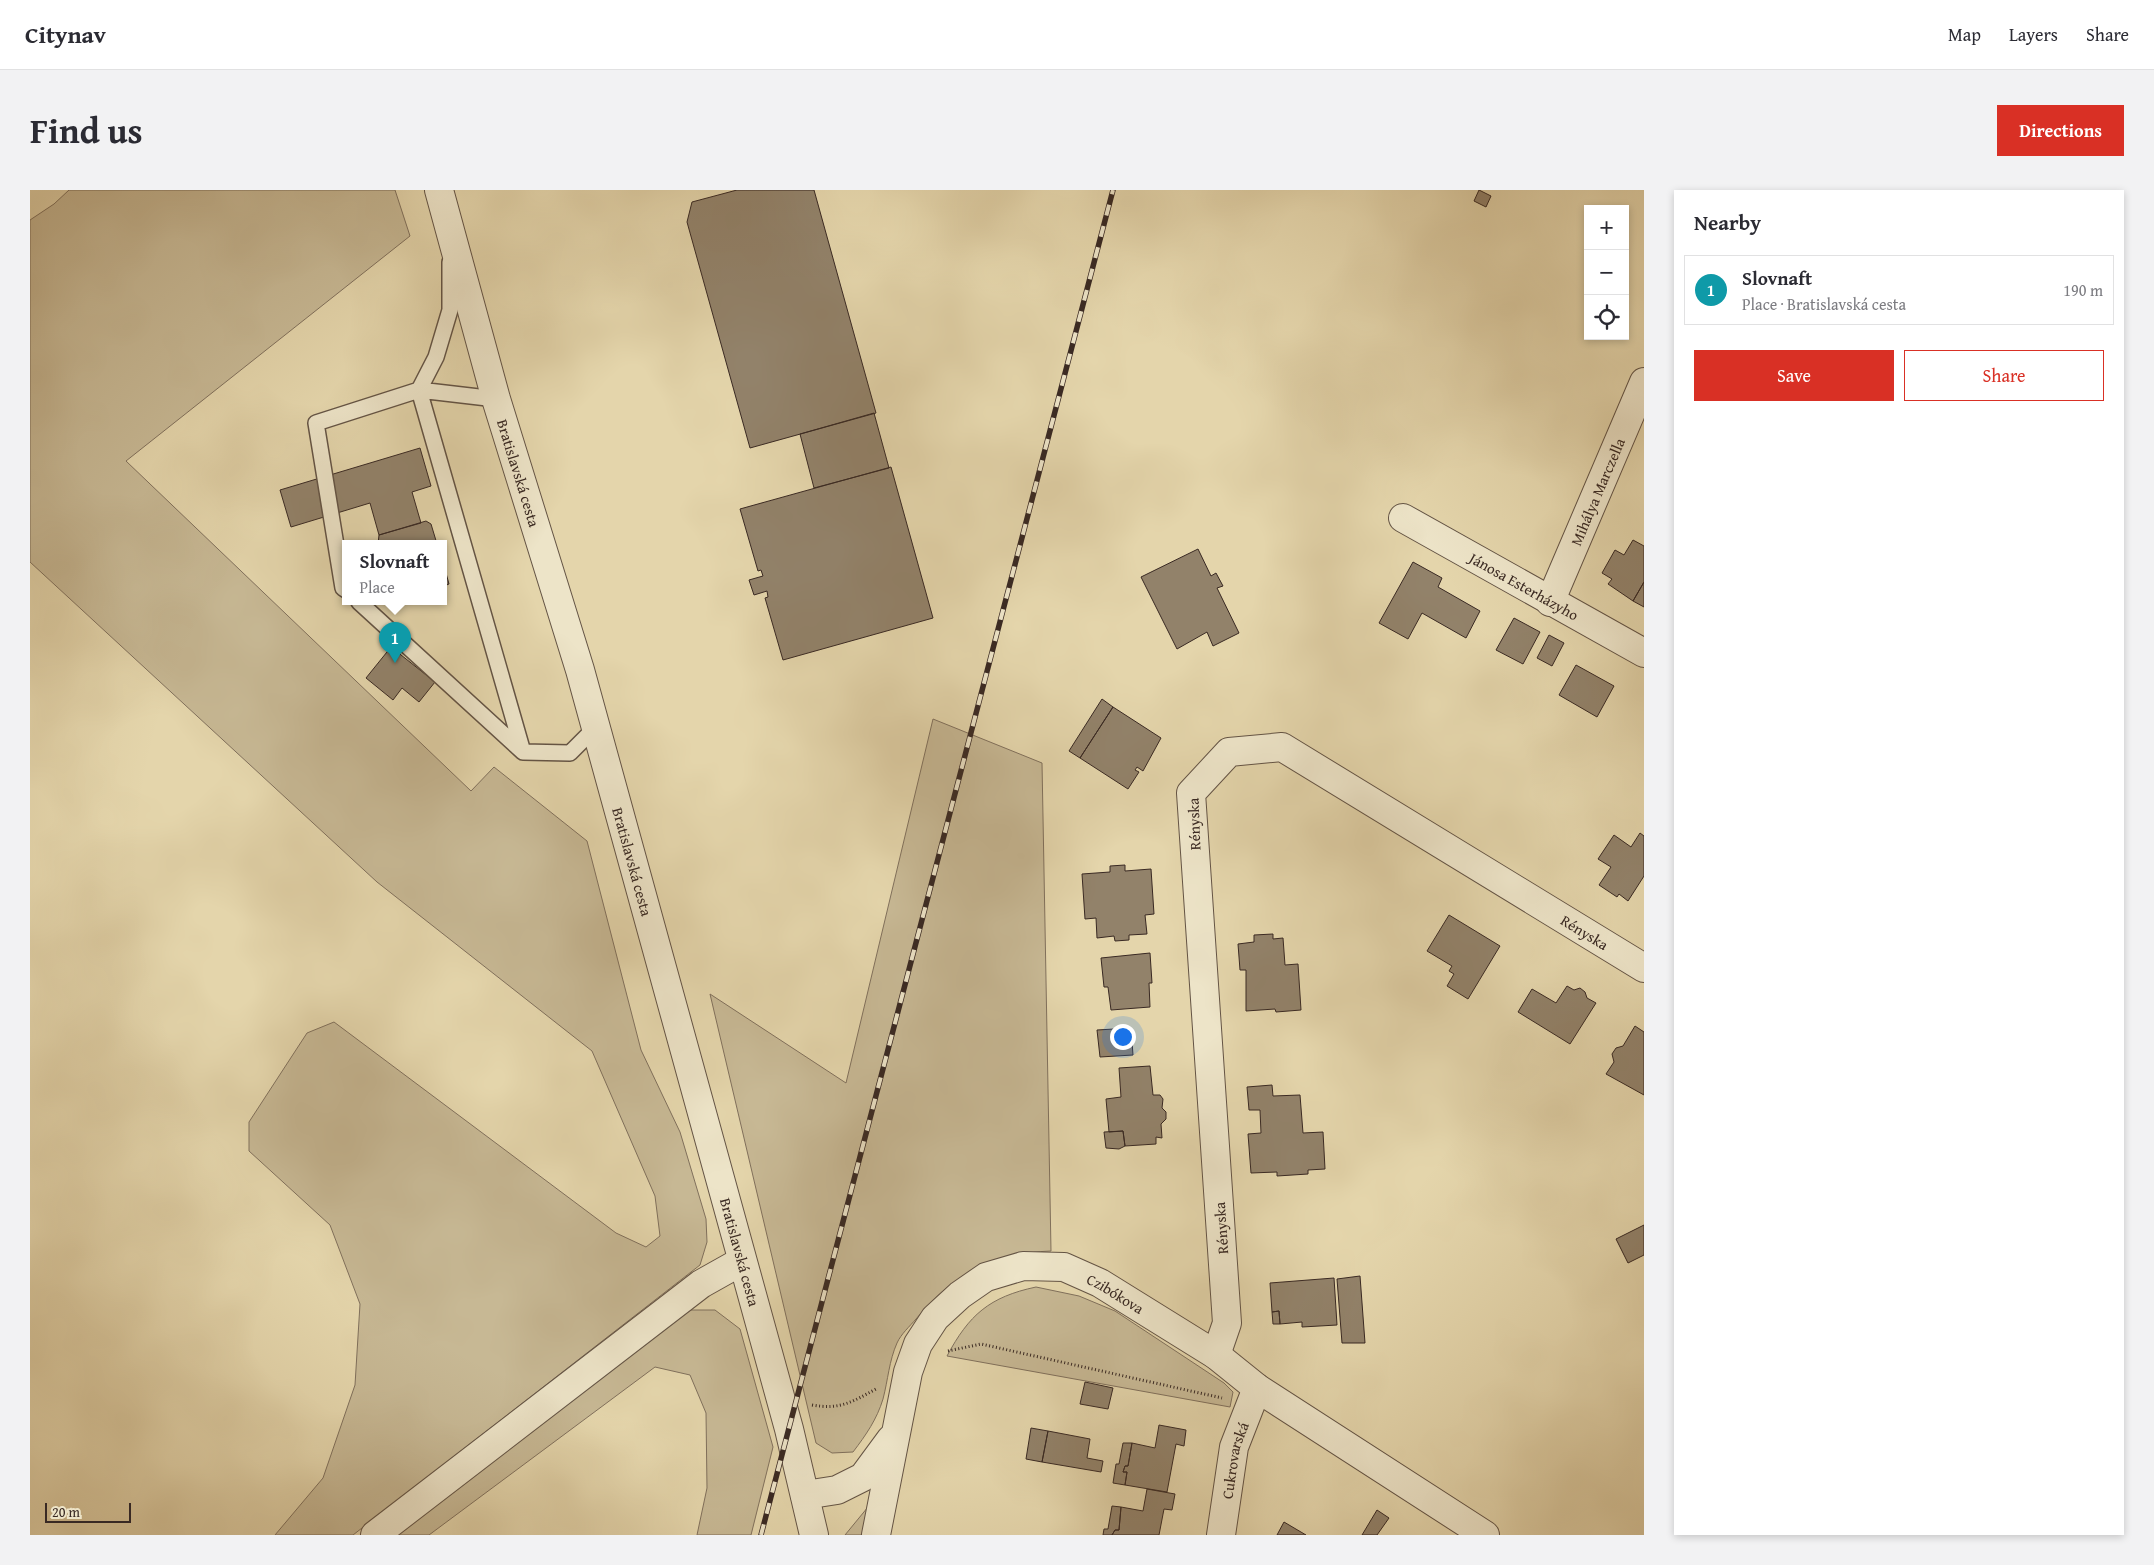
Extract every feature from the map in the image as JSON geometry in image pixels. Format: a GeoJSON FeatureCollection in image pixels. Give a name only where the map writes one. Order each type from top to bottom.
{"type":"FeatureCollection","features":[{"type":"Feature","properties":{"kind":"street","name":"Bratislavská cesta"},"geometry":{"type":"LineString","coordinates":[[439,190],[496,399],[580,670],[778,1388],[814,1535]]}},
{"type":"Feature","properties":{"kind":"street","name":"Mihálya Marczella"},"geometry":{"type":"LineString","coordinates":[[1550,602],[1644,382]]}},
{"type":"Feature","properties":{"kind":"street","name":"Jánosa Esterházyho"},"geometry":{"type":"LineString","coordinates":[[1403,518],[1644,653]]}},
{"type":"Feature","properties":{"kind":"street","name":"Rényska"},"geometry":{"type":"LineString","coordinates":[[1216,1355],[1227,1323],[1191,792],[1229,752],[1282,748],[1644,968]]}},
{"type":"Feature","properties":{"kind":"street"},"geometry":{"type":"LineString","coordinates":[[375,1535],[701,1284],[742,1261]]}},
{"type":"Feature","properties":{"kind":"street","name":"Czibókova"},"geometry":{"type":"LineString","coordinates":[[805,1495],[837,1490],[863,1477],[895,1433],[908,1372],[918,1344],[935,1318],[960,1295],[986,1277],[1023,1266],[1064,1267],[1100,1283],[1216,1355],[1257,1388],[1485,1535]]}},
{"type":"Feature","properties":{"kind":"street","name":"Cukrovarská"},"geometry":{"type":"LineString","coordinates":[[1221,1535],[1234,1446],[1257,1388]]}},
{"type":"Feature","properties":{"kind":"street"},"geometry":{"type":"LineString","coordinates":[[876,1535],[895,1433]]}},
{"type":"Feature","properties":{"kind":"lane"},"geometry":{"type":"LineString","coordinates":[[450,230],[450,310],[436,357],[419,390],[523,752]]}},
{"type":"Feature","properties":{"kind":"lane"},"geometry":{"type":"LineString","coordinates":[[342,576],[316,423],[419,390],[496,399]]}},
{"type":"Feature","properties":{"kind":"lane"},"geometry":{"type":"LineString","coordinates":[[362,605],[523,752],[570,753],[596,728]]}},
{"type":"Feature","properties":{"kind":"path"},"geometry":{"type":"LineString","coordinates":[[778,1388],[807,1404],[825,1407],[848,1404],[952,1349],[981,1344],[1223,1398]]}},
{"type":"Feature","properties":{"kind":"shaded area"},"geometry":{"type":"Polygon","coordinates":[[[69,190],[395,190],[410,236],[126,461],[471,791],[494,767],[587,841],[641,1050],[680,1132],[706,1219],[707,1242],[700,1265],[353,1535],[275,1535],[323,1478],[355,1385],[360,1304],[330,1225],[249,1151],[249,1122],[307,1033],[334,1022],[616,1233],[646,1247],[660,1236],[655,1196],[592,1051],[377,882],[30,562],[30,220],[54,204],[69,190]]]}},
{"type":"Feature","properties":{"kind":"shaded area"},"geometry":{"type":"Polygon","coordinates":[[[933,719],[1042,763],[1051,1251],[1011,1256],[976,1269],[960,1278],[930,1303],[906,1330],[894,1350],[881,1406],[862,1439],[853,1452],[832,1453],[816,1443],[710,994],[846,1083],[933,719]]]}},
{"type":"Feature","properties":{"kind":"shaded area"},"geometry":{"type":"Polygon","coordinates":[[[1036,1287],[1079,1296],[1115,1311],[1224,1383],[1233,1392],[1230,1407],[947,1356],[964,1329],[982,1310],[1005,1296],[1036,1287]]]}},
{"type":"Feature","properties":{"kind":"shaded area"},"geometry":{"type":"Polygon","coordinates":[[[688,1310],[715,1310],[740,1329],[773,1447],[751,1535],[697,1535],[707,1488],[706,1413],[690,1375],[655,1367],[429,1535],[397,1535],[688,1310]]]}},
{"type":"Feature","properties":{"kind":"shaded area"},"geometry":{"type":"Polygon","coordinates":[[[868,1507],[864,1535],[845,1535],[868,1507]]]}},
{"type":"Feature","properties":{"kind":"building"},"geometry":{"type":"Polygon","coordinates":[[[737,190],[814,190],[876,413],[750,448],[687,222],[692,202],[737,190]]]}},
{"type":"Feature","properties":{"kind":"building"},"geometry":{"type":"Polygon","coordinates":[[[1479,190],[1491,196],[1486,207],[1474,201],[1479,190]]]}},
{"type":"Feature","properties":{"kind":"building"},"geometry":{"type":"Polygon","coordinates":[[[874,413],[889,468],[814,488],[800,434],[874,413]]]}},
{"type":"Feature","properties":{"kind":"building"},"geometry":{"type":"Polygon","coordinates":[[[420,448],[431,486],[412,492],[421,523],[379,535],[370,503],[291,527],[280,490],[420,448]]]}},
{"type":"Feature","properties":{"kind":"building"},"geometry":{"type":"Polygon","coordinates":[[[891,467],[933,618],[783,660],[765,598],[768,597],[767,591],[754,595],[749,580],[763,576],[761,570],[758,571],[740,509],[891,467]]]}},
{"type":"Feature","properties":{"kind":"building"},"geometry":{"type":"Polygon","coordinates":[[[426,521],[431,524],[436,540],[378,540],[379,535],[426,521]]]}},
{"type":"Feature","properties":{"kind":"building"},"geometry":{"type":"Polygon","coordinates":[[[1633,540],[1644,546],[1644,582],[1633,601],[1608,584],[1612,579],[1602,573],[1615,550],[1624,555],[1633,540]]]}},
{"type":"Feature","properties":{"kind":"building"},"geometry":{"type":"Polygon","coordinates":[[[1198,549],[1211,576],[1216,573],[1223,586],[1217,588],[1239,633],[1213,646],[1207,632],[1177,649],[1141,577],[1198,549]]]}},
{"type":"Feature","properties":{"kind":"building"},"geometry":{"type":"Polygon","coordinates":[[[1413,562],[1442,578],[1438,587],[1480,611],[1466,638],[1422,613],[1408,639],[1379,623],[1413,562]]]}},
{"type":"Feature","properties":{"kind":"building"},"geometry":{"type":"Polygon","coordinates":[[[1644,582],[1644,607],[1633,601],[1644,582]]]}},
{"type":"Feature","properties":{"kind":"building"},"geometry":{"type":"Polygon","coordinates":[[[1514,618],[1540,632],[1523,664],[1496,650],[1514,618]]]}},
{"type":"Feature","properties":{"kind":"building"},"geometry":{"type":"Polygon","coordinates":[[[1549,635],[1564,643],[1552,666],[1537,658],[1549,635]]]}},
{"type":"Feature","properties":{"kind":"building"},"geometry":{"type":"Polygon","coordinates":[[[391,647],[435,682],[419,702],[402,688],[393,700],[366,678],[391,647]]]}},
{"type":"Feature","properties":{"kind":"building"},"geometry":{"type":"Polygon","coordinates":[[[1576,665],[1614,686],[1597,717],[1559,695],[1576,665]]]}},
{"type":"Feature","properties":{"kind":"building"},"geometry":{"type":"Polygon","coordinates":[[[1102,699],[1113,707],[1080,758],[1069,751],[1102,699]]]}},
{"type":"Feature","properties":{"kind":"building"},"geometry":{"type":"Polygon","coordinates":[[[1113,707],[1161,738],[1143,771],[1137,767],[1135,770],[1139,772],[1128,789],[1080,758],[1113,707]]]}},
{"type":"Feature","properties":{"kind":"building"},"geometry":{"type":"Polygon","coordinates":[[[1640,833],[1644,836],[1644,876],[1628,901],[1619,894],[1617,897],[1599,885],[1611,867],[1598,859],[1614,835],[1631,847],[1640,833]]]}},
{"type":"Feature","properties":{"kind":"building"},"geometry":{"type":"Polygon","coordinates":[[[1125,865],[1125,871],[1151,869],[1154,914],[1145,915],[1147,934],[1129,935],[1129,940],[1115,941],[1114,936],[1097,938],[1096,918],[1085,919],[1082,874],[1110,872],[1110,866],[1125,865]]]}},
{"type":"Feature","properties":{"kind":"building"},"geometry":{"type":"Polygon","coordinates":[[[1449,915],[1500,946],[1468,999],[1447,986],[1454,974],[1449,971],[1452,966],[1427,951],[1449,915]]]}},
{"type":"Feature","properties":{"kind":"building"},"geometry":{"type":"Polygon","coordinates":[[[1273,934],[1273,939],[1283,938],[1285,965],[1298,964],[1301,1010],[1276,1012],[1275,1009],[1246,1011],[1246,970],[1240,970],[1238,944],[1254,942],[1254,935],[1273,934]]]}},
{"type":"Feature","properties":{"kind":"building"},"geometry":{"type":"Polygon","coordinates":[[[1150,953],[1152,983],[1149,983],[1150,1007],[1111,1010],[1108,987],[1104,987],[1101,958],[1150,953]]]}},
{"type":"Feature","properties":{"kind":"building"},"geometry":{"type":"Polygon","coordinates":[[[1567,986],[1574,990],[1580,988],[1585,992],[1587,998],[1596,1003],[1570,1044],[1518,1012],[1532,989],[1556,1003],[1567,986]]]}},
{"type":"Feature","properties":{"kind":"building"},"geometry":{"type":"Polygon","coordinates":[[[1635,1026],[1644,1032],[1644,1095],[1606,1074],[1614,1062],[1612,1054],[1616,1048],[1623,1046],[1635,1026]]]}},
{"type":"Feature","properties":{"kind":"building"},"geometry":{"type":"Polygon","coordinates":[[[1131,1028],[1133,1055],[1100,1057],[1097,1030],[1131,1028]]]}},
{"type":"Feature","properties":{"kind":"building"},"geometry":{"type":"Polygon","coordinates":[[[1150,1066],[1153,1095],[1160,1095],[1163,1099],[1162,1108],[1166,1112],[1166,1119],[1161,1124],[1162,1138],[1156,1137],[1156,1144],[1125,1146],[1123,1131],[1109,1132],[1106,1099],[1121,1097],[1119,1068],[1150,1066]]]}},
{"type":"Feature","properties":{"kind":"building"},"geometry":{"type":"Polygon","coordinates":[[[1272,1085],[1273,1096],[1300,1095],[1303,1133],[1323,1132],[1325,1169],[1308,1170],[1308,1174],[1277,1176],[1277,1172],[1251,1173],[1248,1134],[1261,1133],[1260,1110],[1249,1110],[1247,1087],[1272,1085]]]}},
{"type":"Feature","properties":{"kind":"building"},"geometry":{"type":"Polygon","coordinates":[[[1123,1131],[1125,1146],[1119,1149],[1106,1148],[1104,1132],[1123,1131]]]}},
{"type":"Feature","properties":{"kind":"building"},"geometry":{"type":"Polygon","coordinates":[[[1644,1225],[1644,1255],[1628,1263],[1616,1239],[1644,1225]]]}},
{"type":"Feature","properties":{"kind":"building"},"geometry":{"type":"Polygon","coordinates":[[[1360,1276],[1365,1343],[1342,1343],[1337,1279],[1360,1276]]]}},
{"type":"Feature","properties":{"kind":"building"},"geometry":{"type":"Polygon","coordinates":[[[1334,1278],[1337,1325],[1302,1327],[1302,1322],[1280,1324],[1279,1311],[1272,1312],[1270,1283],[1334,1278]]]}},
{"type":"Feature","properties":{"kind":"building"},"geometry":{"type":"Polygon","coordinates":[[[1279,1311],[1280,1324],[1273,1324],[1272,1312],[1279,1311]]]}},
{"type":"Feature","properties":{"kind":"building"},"geometry":{"type":"Polygon","coordinates":[[[1085,1382],[1113,1388],[1108,1409],[1080,1404],[1085,1382]]]}},
{"type":"Feature","properties":{"kind":"building"},"geometry":{"type":"Polygon","coordinates":[[[1159,1425],[1186,1430],[1184,1446],[1176,1444],[1167,1492],[1125,1485],[1127,1472],[1123,1472],[1125,1466],[1128,1466],[1132,1443],[1155,1448],[1159,1425]]]}},
{"type":"Feature","properties":{"kind":"building"},"geometry":{"type":"Polygon","coordinates":[[[1031,1428],[1048,1431],[1042,1462],[1026,1459],[1031,1428]]]}},
{"type":"Feature","properties":{"kind":"building"},"geometry":{"type":"Polygon","coordinates":[[[1048,1431],[1090,1439],[1087,1458],[1103,1461],[1101,1472],[1042,1462],[1048,1431]]]}},
{"type":"Feature","properties":{"kind":"building"},"geometry":{"type":"Polygon","coordinates":[[[1123,1443],[1132,1443],[1128,1466],[1125,1466],[1123,1472],[1127,1472],[1125,1485],[1113,1483],[1116,1464],[1119,1464],[1123,1443]]]}},
{"type":"Feature","properties":{"kind":"building"},"geometry":{"type":"Polygon","coordinates":[[[1147,1489],[1175,1494],[1172,1510],[1164,1509],[1159,1535],[1112,1535],[1115,1530],[1119,1530],[1121,1507],[1143,1511],[1147,1489]]]}},
{"type":"Feature","properties":{"kind":"building"},"geometry":{"type":"Polygon","coordinates":[[[1112,1506],[1121,1507],[1119,1530],[1115,1530],[1112,1535],[1103,1535],[1104,1529],[1108,1529],[1112,1506]]]}},
{"type":"Feature","properties":{"kind":"building"},"geometry":{"type":"Polygon","coordinates":[[[1377,1510],[1389,1518],[1377,1535],[1362,1535],[1377,1510]]]}},
{"type":"Feature","properties":{"kind":"building"},"geometry":{"type":"Polygon","coordinates":[[[1284,1522],[1306,1535],[1277,1535],[1284,1522]]]}},
{"type":"Feature","properties":{"kind":"railway"},"geometry":{"type":"LineString","coordinates":[[761,1535],[1113,190]]}},
{"type":"Feature","properties":{"kind":"place","name":"Slovnaft"},"geometry":{"type":"Point","coordinates":[395,663]}}]}
